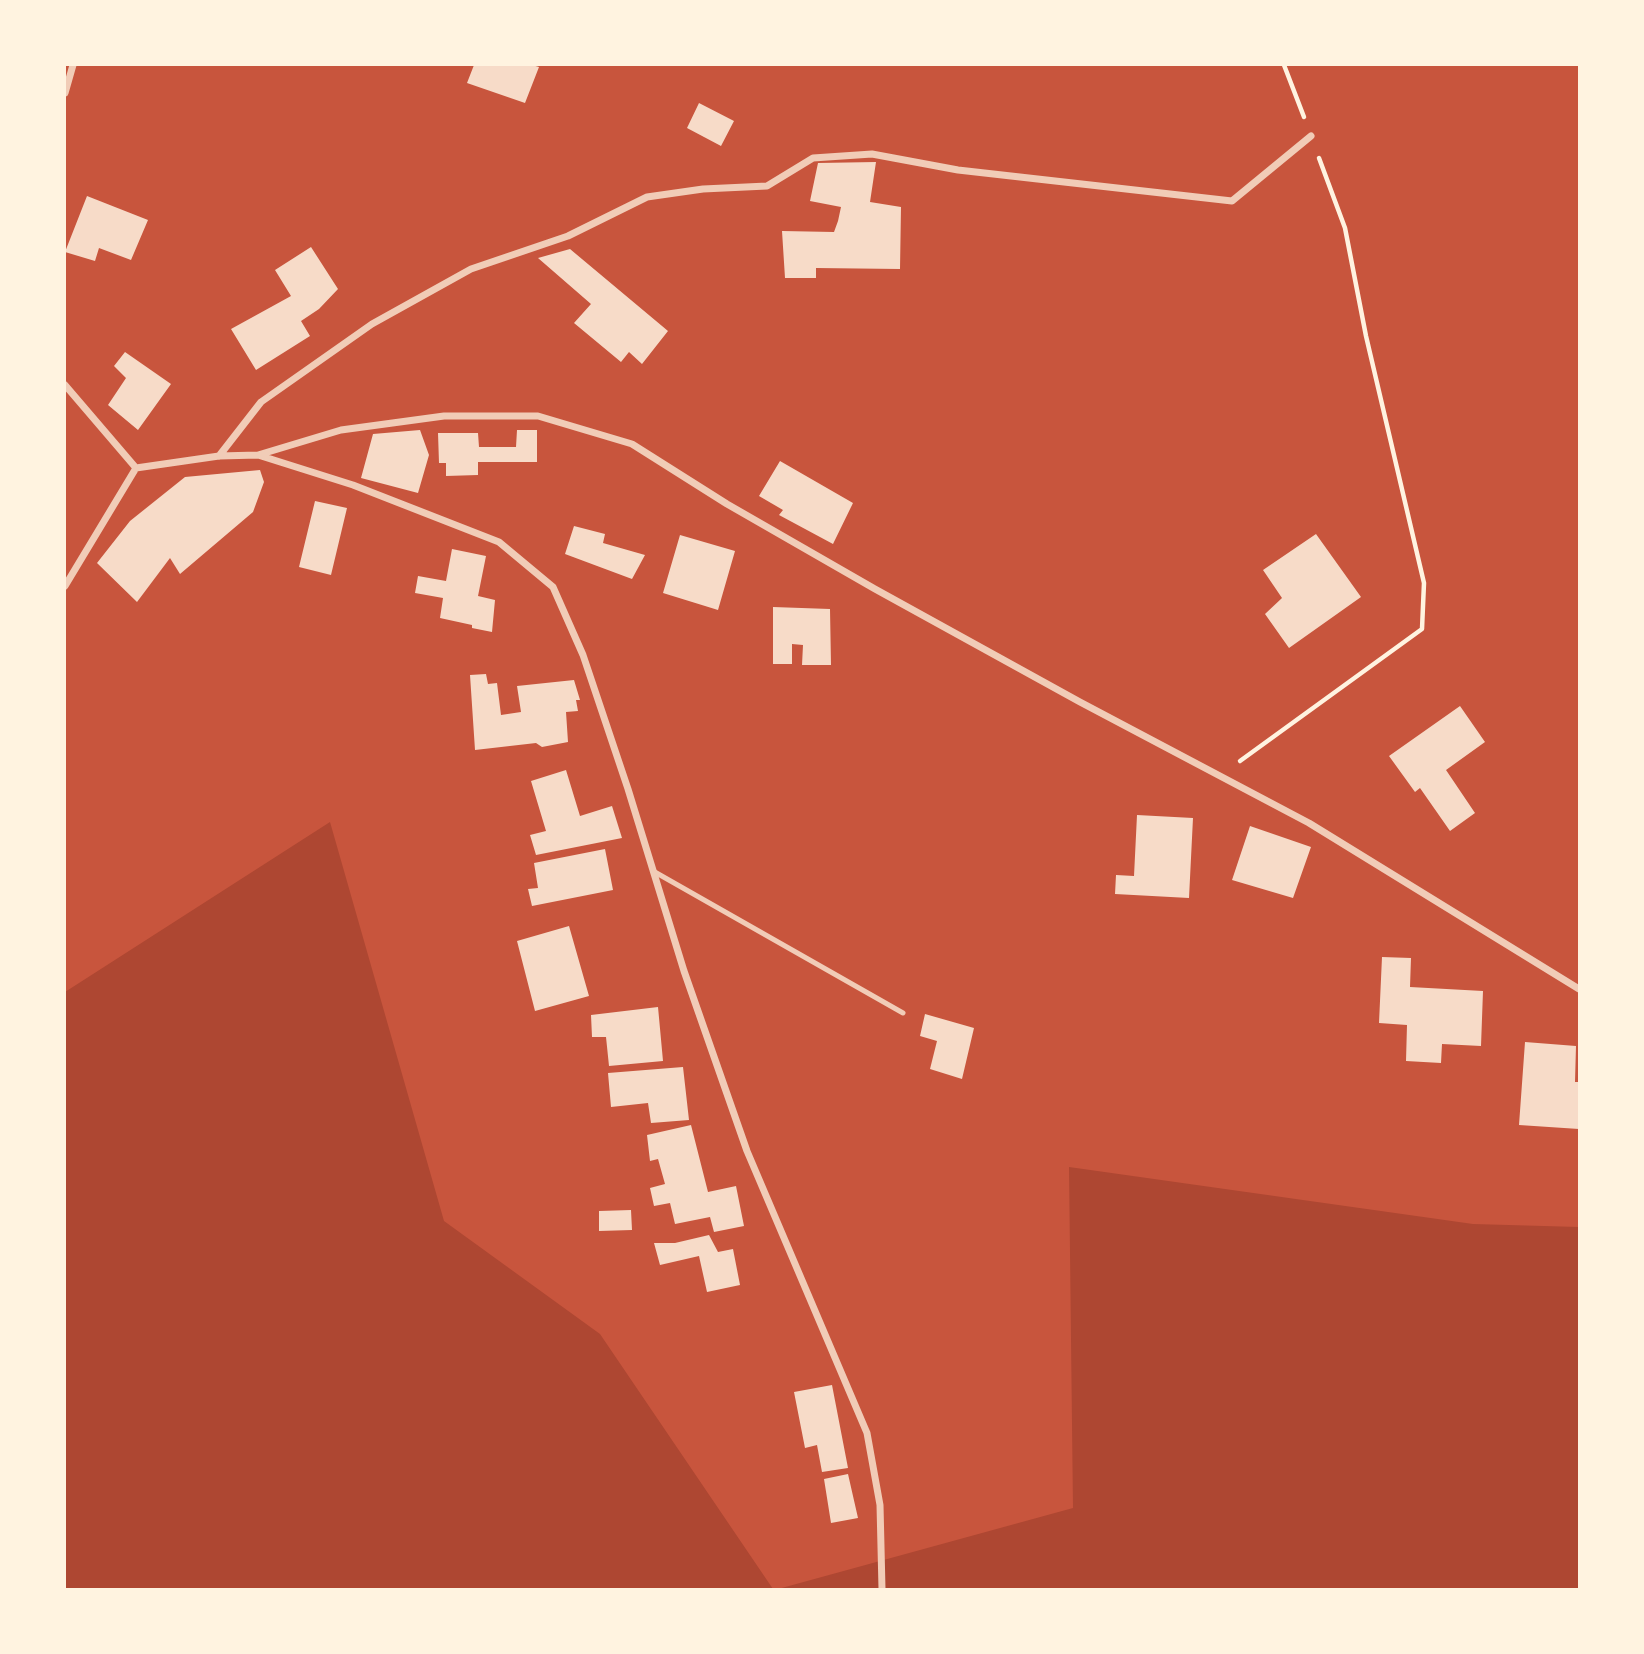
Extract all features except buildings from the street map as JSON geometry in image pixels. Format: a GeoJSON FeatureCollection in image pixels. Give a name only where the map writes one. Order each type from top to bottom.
{"type":"FeatureCollection","features":[{"type":"Feature","properties":{"kind":"street"},"geometry":{"type":"LineString","coordinates":[[65,93],[73,65]]}},
{"type":"Feature","properties":{"kind":"street"},"geometry":{"type":"LineString","coordinates":[[219,456],[261,402],[372,324],[471,269],[568,236],[647,198],[703,189],[767,186],[813,158],[872,154],[958,170],[1232,201],[1311,136]]}},
{"type":"Feature","properties":{"kind":"street"},"geometry":{"type":"LineString","coordinates":[[65,385],[136,468]]}},
{"type":"Feature","properties":{"kind":"street"},"geometry":{"type":"LineString","coordinates":[[136,468],[219,456],[258,455],[341,430],[444,416],[538,416],[632,444],[727,504],[875,589],[1309,823],[1579,989]]}},
{"type":"Feature","properties":{"kind":"street"},"geometry":{"type":"LineString","coordinates":[[258,455],[353,485],[499,542],[553,587],[583,655],[684,971],[747,1151],[867,1433],[880,1505],[882,1589]]}},
{"type":"Feature","properties":{"kind":"street"},"geometry":{"type":"LineString","coordinates":[[65,586],[136,468]]}},
{"type":"Feature","properties":{"kind":"lane"},"geometry":{"type":"LineString","coordinates":[[653,871],[903,1013]]}},
{"type":"Feature","properties":{"kind":"path"},"geometry":{"type":"LineString","coordinates":[[1219,776],[1422,629],[1424,583],[1366,335],[1346,228],[1284,65]]}},
{"type":"Feature","properties":{"kind":"shaded area"},"geometry":{"type":"Polygon","coordinates":[[[330,822],[444,1221],[600,1334],[773,1589],[65,1589],[65,992],[330,822]]]}},
{"type":"Feature","properties":{"kind":"shaded area"},"geometry":{"type":"Polygon","coordinates":[[[1069,1167],[1473,1224],[1579,1227],[1579,1589],[778,1589],[1073,1508],[1069,1167]]]}}]}
